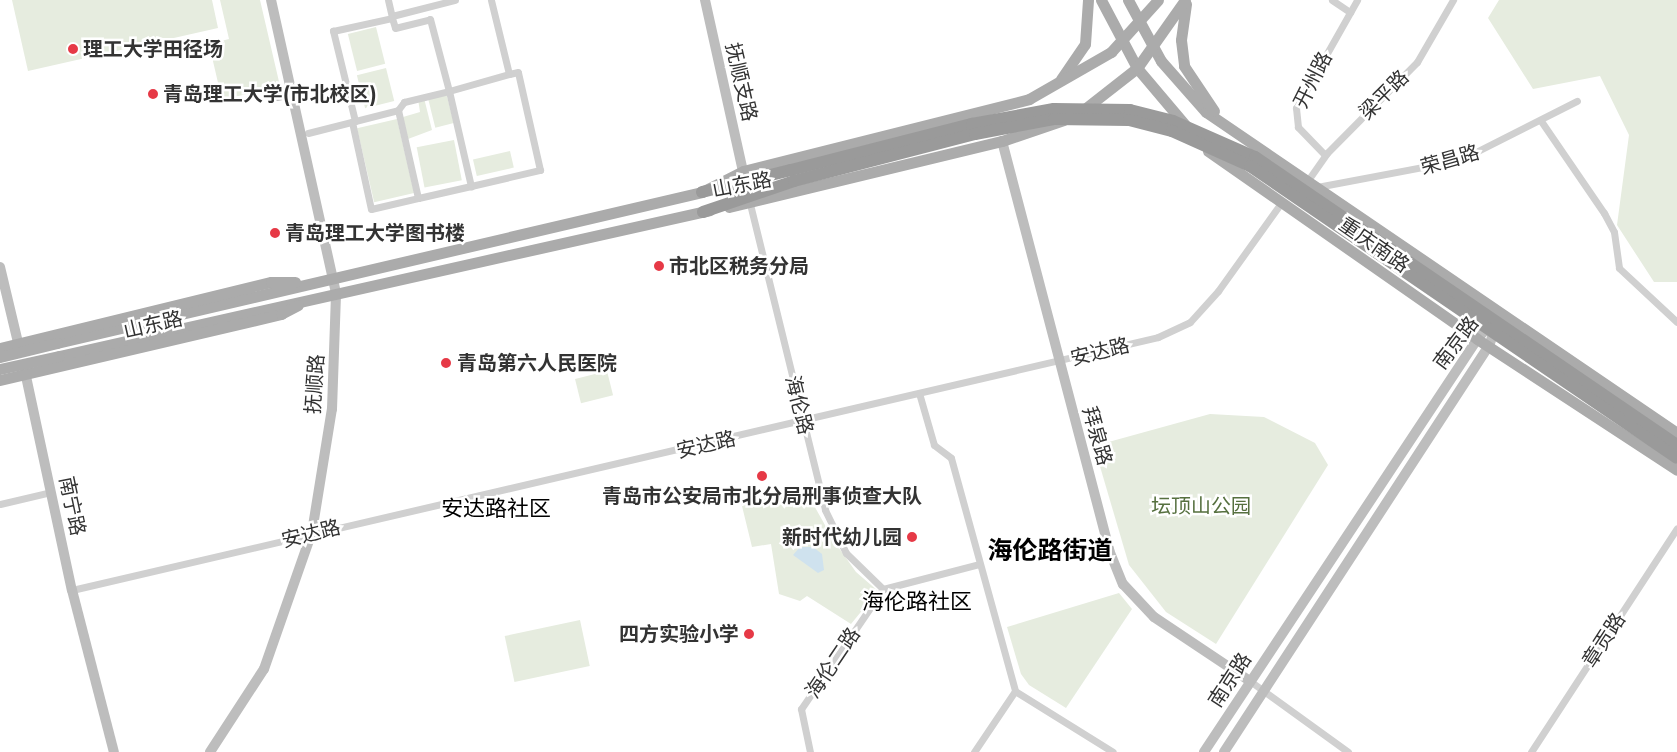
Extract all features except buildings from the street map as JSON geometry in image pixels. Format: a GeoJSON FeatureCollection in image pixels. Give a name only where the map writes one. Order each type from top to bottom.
{"type":"FeatureCollection","features":[{"type":"Feature","properties":{"kind":"highway"},"geometry":{"type":"LineString","coordinates":[[703,212],[792,176],[972,124],[1054,109],[1130,110],[1173,120],[1256,157],[1677,445]]}},
{"type":"Feature","properties":{"kind":"highway"},"geometry":{"type":"LineString","coordinates":[[702,192],[792,176],[975,134],[1054,119],[1129,120],[1172,131],[1250,166],[1677,458]]}},
{"type":"Feature","properties":{"kind":"main road","name":"抚顺路"},"geometry":{"type":"LineString","coordinates":[[210,752],[264,669],[312,532],[332,409],[336,293],[331,276],[305,133],[292,93],[271,0]]}},
{"type":"Feature","properties":{"kind":"main road","name":"抚顺支路"},"geometry":{"type":"LineString","coordinates":[[704,0],[743,171]]}},
{"type":"Feature","properties":{"kind":"main road"},"geometry":{"type":"LineString","coordinates":[[1049,91],[1072,67],[1085,44],[1088,0]]}},
{"type":"Feature","properties":{"kind":"main road","name":"重庆南路"},"geometry":{"type":"LineString","coordinates":[[1101,0],[1122,43],[1137,68],[1205,149],[1281,204],[1477,339],[1677,470]]}},
{"type":"Feature","properties":{"kind":"main road","name":"重庆南路"},"geometry":{"type":"LineString","coordinates":[[1128,0],[1138,24],[1153,49],[1182,88],[1225,126],[1309,185],[1677,433]]}},
{"type":"Feature","properties":{"kind":"main road","name":"山东路"},"geometry":{"type":"LineString","coordinates":[[0,357],[331,276],[702,192],[743,171],[1004,107],[1049,91],[1122,43],[1158,0]]}},
{"type":"Feature","properties":{"kind":"main road"},"geometry":{"type":"LineString","coordinates":[[1186,0],[1181,40],[1184,66],[1225,126]]}},
{"type":"Feature","properties":{"kind":"main road","name":"山东路"},"geometry":{"type":"LineString","coordinates":[[0,369],[703,212],[750,204],[1002,141],[1052,125],[1092,105],[1137,68],[1153,49],[1186,0]]}},
{"type":"Feature","properties":{"kind":"main road"},"geometry":{"type":"LineString","coordinates":[[277,96],[292,93]]}},
{"type":"Feature","properties":{"kind":"main road"},"geometry":{"type":"LineString","coordinates":[[1052,125],[1081,117],[1135,115],[1176,128],[1205,149]]}},
{"type":"Feature","properties":{"kind":"main road","name":"拜泉路"},"geometry":{"type":"LineString","coordinates":[[1002,141],[1058,362],[1109,550],[1123,584],[1154,617],[1250,681]]}},
{"type":"Feature","properties":{"kind":"main road","name":"南宁路"},"geometry":{"type":"LineString","coordinates":[[0,267],[26,374],[72,590],[114,752]]}},
{"type":"Feature","properties":{"kind":"main road","name":"山东路"},"geometry":{"type":"LineString","coordinates":[[0,348],[271,282],[307,282]]}},
{"type":"Feature","properties":{"kind":"main road","name":"山东路"},"geometry":{"type":"LineString","coordinates":[[0,380],[281,314],[311,299]]}},
{"type":"Feature","properties":{"kind":"main road","name":"南京路"},"geometry":{"type":"LineString","coordinates":[[1204,752],[1477,339],[1501,314]]}},
{"type":"Feature","properties":{"kind":"main road","name":"南京路"},"geometry":{"type":"LineString","coordinates":[[1224,752],[1489,346],[1501,314]]}},
{"type":"Feature","properties":{"kind":"street"},"geometry":{"type":"LineString","coordinates":[[388,0],[395,28],[430,19],[471,186]]}},
{"type":"Feature","properties":{"kind":"street"},"geometry":{"type":"LineString","coordinates":[[305,133],[353,122],[398,110],[404,102],[518,72],[540,170],[372,209],[353,122],[333,31],[455,0]]}},
{"type":"Feature","properties":{"kind":"street"},"geometry":{"type":"LineString","coordinates":[[491,0],[509,74]]}},
{"type":"Feature","properties":{"kind":"street"},"geometry":{"type":"LineString","coordinates":[[1332,0],[1350,12]]}},
{"type":"Feature","properties":{"kind":"street","name":"开州路"},"geometry":{"type":"LineString","coordinates":[[1326,155],[1298,127],[1295,113],[1357,0]]}},
{"type":"Feature","properties":{"kind":"street","name":"梁平路"},"geometry":{"type":"LineString","coordinates":[[1309,185],[1326,155],[1418,62],[1453,0]]}},
{"type":"Feature","properties":{"kind":"street","name":"荣昌路"},"geometry":{"type":"LineString","coordinates":[[1309,185],[1460,160],[1541,121],[1577,101]]}},
{"type":"Feature","properties":{"kind":"street"},"geometry":{"type":"LineString","coordinates":[[398,110],[418,198]]}},
{"type":"Feature","properties":{"kind":"street"},"geometry":{"type":"LineString","coordinates":[[1541,121],[1604,213],[1614,232],[1618,268],[1677,322]]}},
{"type":"Feature","properties":{"kind":"street","name":"海伦路"},"geometry":{"type":"LineString","coordinates":[[750,204],[803,422],[833,529],[846,553],[883,589]]}},
{"type":"Feature","properties":{"kind":"street","name":"安达路"},"geometry":{"type":"LineString","coordinates":[[72,590],[312,532],[803,422],[919,393],[1058,362],[1182,327],[1218,291],[1281,204]]}},
{"type":"Feature","properties":{"kind":"street"},"geometry":{"type":"LineString","coordinates":[[919,393],[934,445],[951,458],[1015,691],[1113,752]]}},
{"type":"Feature","properties":{"kind":"street"},"geometry":{"type":"LineString","coordinates":[[0,504],[51,492]]}},
{"type":"Feature","properties":{"kind":"street","name":"章贡路"},"geometry":{"type":"LineString","coordinates":[[1531,752],[1677,528]]}},
{"type":"Feature","properties":{"kind":"street"},"geometry":{"type":"LineString","coordinates":[[883,589],[979,564]]}},
{"type":"Feature","properties":{"kind":"street","name":"海伦二路"},"geometry":{"type":"LineString","coordinates":[[810,752],[802,709],[883,589]]}},
{"type":"Feature","properties":{"kind":"street"},"geometry":{"type":"LineString","coordinates":[[1250,681],[1348,752]]}},
{"type":"Feature","properties":{"kind":"street"},"geometry":{"type":"LineString","coordinates":[[974,752],[1015,691]]}},
{"type":"Feature","properties":{"kind":"green space","name":"理工大学田径场"},"geometry":{"type":"Polygon","coordinates":[[[12,0],[212,0],[218,28],[28,71],[12,0]]]}},
{"type":"Feature","properties":{"kind":"green space"},"geometry":{"type":"Polygon","coordinates":[[[220,0],[260,0],[280,86],[222,100],[209,44],[229,39],[220,0]]]}},
{"type":"Feature","properties":{"kind":"green space"},"geometry":{"type":"Polygon","coordinates":[[[1499,0],[1677,0],[1677,282],[1654,282],[1617,225],[1629,135],[1600,76],[1533,89],[1488,18],[1499,0]]]}},
{"type":"Feature","properties":{"kind":"green space"},"geometry":{"type":"Polygon","coordinates":[[[376,27],[385,64],[357,71],[348,34],[376,27]]]}},
{"type":"Feature","properties":{"kind":"green space"},"geometry":{"type":"Polygon","coordinates":[[[386,68],[394,101],[365,108],[357,75],[386,68]]]}},
{"type":"Feature","properties":{"kind":"green space"},"geometry":{"type":"Polygon","coordinates":[[[446,92],[454,123],[435,128],[428,97],[446,92]]]}},
{"type":"Feature","properties":{"kind":"green space"},"geometry":{"type":"Polygon","coordinates":[[[424,98],[432,130],[408,139],[403,117],[420,112],[418,99],[424,98]]]}},
{"type":"Feature","properties":{"kind":"green space"},"geometry":{"type":"Polygon","coordinates":[[[397,119],[414,193],[374,202],[357,128],[397,119]]]}},
{"type":"Feature","properties":{"kind":"green space"},"geometry":{"type":"Polygon","coordinates":[[[454,140],[462,180],[425,187],[417,147],[454,140]]]}},
{"type":"Feature","properties":{"kind":"green space"},"geometry":{"type":"Polygon","coordinates":[[[510,151],[514,168],[477,176],[473,160],[510,151]]]}},
{"type":"Feature","properties":{"kind":"green space"},"geometry":{"type":"Polygon","coordinates":[[[607,371],[613,395],[581,403],[575,379],[607,371]]]}},
{"type":"Feature","properties":{"kind":"green space","name":"坛顶山公园"},"geometry":{"type":"Polygon","coordinates":[[[1210,414],[1264,417],[1315,443],[1328,465],[1216,644],[1166,612],[1129,565],[1094,446],[1210,414]]]}},
{"type":"Feature","properties":{"kind":"green space"},"geometry":{"type":"Polygon","coordinates":[[[803,486],[834,541],[856,572],[878,591],[851,624],[807,596],[800,601],[779,594],[771,544],[752,547],[741,502],[803,486]]]}},
{"type":"Feature","properties":{"kind":"green space"},"geometry":{"type":"Polygon","coordinates":[[[1119,593],[1132,609],[1066,708],[1029,685],[1021,674],[1007,627],[1119,593]]]}},
{"type":"Feature","properties":{"kind":"green space"},"geometry":{"type":"Polygon","coordinates":[[[580,620],[590,666],[514,682],[505,636],[580,620]]]}},
{"type":"Feature","properties":{"kind":"water"},"geometry":{"type":"Polygon","coordinates":[[[800,547],[813,547],[822,554],[824,570],[818,573],[793,555],[800,547]]]}},
{"type":"Feature","properties":{"kind":"place","name":"理工大学田径场"},"geometry":{"type":"Point","coordinates":[73,49]}},
{"type":"Feature","properties":{"kind":"place","name":"青岛理工大学(市北校区)"},"geometry":{"type":"Point","coordinates":[153,94]}},
{"type":"Feature","properties":{"kind":"place","name":"青岛理工大学图书楼"},"geometry":{"type":"Point","coordinates":[275,233]}},
{"type":"Feature","properties":{"kind":"place","name":"市北区税务分局"},"geometry":{"type":"Point","coordinates":[659,266]}},
{"type":"Feature","properties":{"kind":"place","name":"青岛第六人民医院"},"geometry":{"type":"Point","coordinates":[446,363]}},
{"type":"Feature","properties":{"kind":"place","name":"青岛市公安局市北分局刑事侦查大队"},"geometry":{"type":"Point","coordinates":[762,476]}},
{"type":"Feature","properties":{"kind":"place","name":"新时代幼儿园"},"geometry":{"type":"Point","coordinates":[912,537]}},
{"type":"Feature","properties":{"kind":"place","name":"四方实验小学"},"geometry":{"type":"Point","coordinates":[749,634]}},
{"type":"Feature","properties":{"kind":"district","name":"安达路社区"},"geometry":{"type":"Point","coordinates":[496,509]}},
{"type":"Feature","properties":{"kind":"district","name":"海伦路街道"},"geometry":{"type":"Point","coordinates":[1050,550]}},
{"type":"Feature","properties":{"kind":"district","name":"海伦路社区"},"geometry":{"type":"Point","coordinates":[917,602]}}]}
